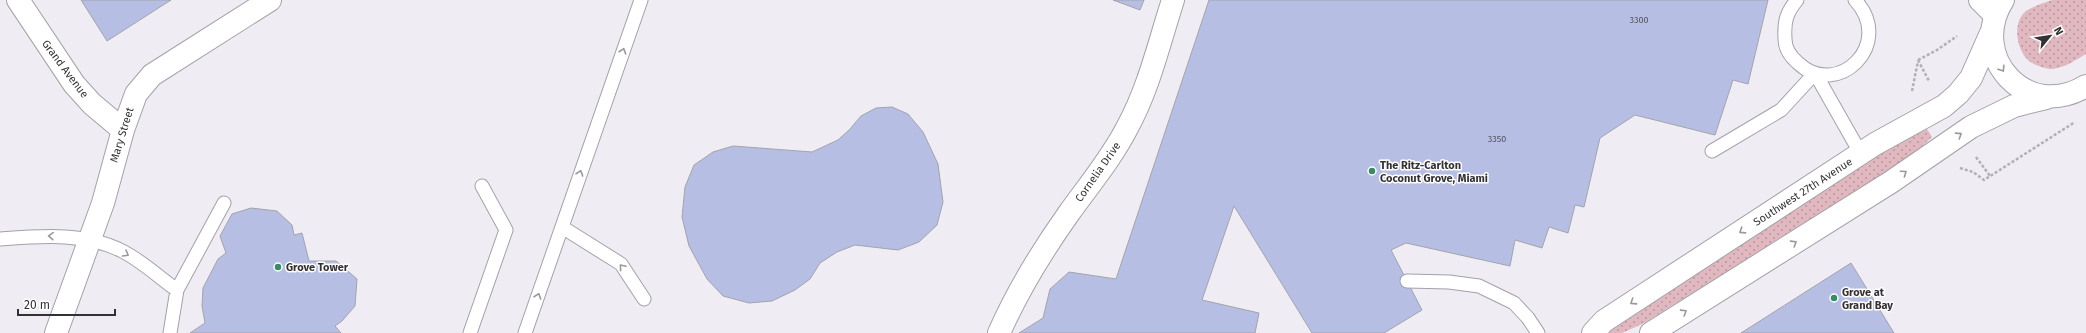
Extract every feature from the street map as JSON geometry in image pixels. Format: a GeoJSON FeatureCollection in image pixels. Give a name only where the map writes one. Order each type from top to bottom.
{"type":"FeatureCollection","features":[{"type":"Feature","properties":{"kind":"main road","name":"Grand Avenue"},"geometry":{"type":"LineString","coordinates":[[18,0],[74,84],[92,104],[123,130]]}},
{"type":"Feature","properties":{"kind":"main road","name":"Mary Street"},"geometry":{"type":"LineString","coordinates":[[56,333],[103,203],[123,130],[136,94],[152,75],[270,0]]}},
{"type":"Feature","properties":{"kind":"main road","name":"Cornelia Drive"},"geometry":{"type":"LineString","coordinates":[[999,333],[1010,308],[1038,258],[1105,165],[1127,129],[1141,99],[1173,0]]}},
{"type":"Feature","properties":{"kind":"main road"},"geometry":{"type":"LineString","coordinates":[[1980,0],[1996,16],[1993,52],[2002,71],[2012,82],[2030,94],[2046,98]]}},
{"type":"Feature","properties":{"kind":"main road","name":"Southwest 27th Avenue"},"geometry":{"type":"LineString","coordinates":[[1593,333],[1604,321],[1861,154],[1944,106],[1958,94],[1971,78],[1996,16]]}},
{"type":"Feature","properties":{"kind":"main road"},"geometry":{"type":"LineString","coordinates":[[1652,333],[1891,182],[1971,127],[2014,106],[2046,98],[2062,97],[2086,86]]}},
{"type":"Feature","properties":{"kind":"lane"},"geometry":{"type":"LineString","coordinates":[[525,333],[641,0]]}},
{"type":"Feature","properties":{"kind":"lane"},"geometry":{"type":"LineString","coordinates":[[1797,0],[1789,9],[1784,23],[1785,44],[1792,58],[1803,68],[1815,73],[1830,75],[1844,71],[1859,61],[1867,48],[1869,23],[1864,9],[1855,0]]}},
{"type":"Feature","properties":{"kind":"lane"},"geometry":{"type":"LineString","coordinates":[[1712,151],[1781,110],[1815,73]]}},
{"type":"Feature","properties":{"kind":"lane"},"geometry":{"type":"LineString","coordinates":[[1815,73],[1861,154]]}},
{"type":"Feature","properties":{"kind":"lane"},"geometry":{"type":"LineString","coordinates":[[470,333],[506,230],[482,186]]}},
{"type":"Feature","properties":{"kind":"lane"},"geometry":{"type":"LineString","coordinates":[[170,333],[177,290],[224,203]]}},
{"type":"Feature","properties":{"kind":"lane"},"geometry":{"type":"LineString","coordinates":[[562,227],[620,264],[644,299]]}},
{"type":"Feature","properties":{"kind":"lane"},"geometry":{"type":"LineString","coordinates":[[0,240],[47,235],[90,240],[124,252],[177,290]]}},
{"type":"Feature","properties":{"kind":"lane"},"geometry":{"type":"LineString","coordinates":[[1407,281],[1449,282],[1480,286],[1514,303],[1528,318],[1538,333]]}},
{"type":"Feature","properties":{"kind":"path"},"geometry":{"type":"LineString","coordinates":[[1918,60],[1937,50],[1962,32]]}},
{"type":"Feature","properties":{"kind":"path"},"geometry":{"type":"LineString","coordinates":[[1918,60],[1932,86]]}},
{"type":"Feature","properties":{"kind":"path"},"geometry":{"type":"LineString","coordinates":[[1911,98],[1918,60]]}},
{"type":"Feature","properties":{"kind":"path"},"geometry":{"type":"LineString","coordinates":[[1954,166],[1973,172],[1984,180],[2079,120]]}},
{"type":"Feature","properties":{"kind":"path"},"geometry":{"type":"LineString","coordinates":[[1972,152],[1990,176]]}},
{"type":"Feature","properties":{"kind":"shaded area"},"geometry":{"type":"Polygon","coordinates":[[[2052,0],[2086,0],[2086,54],[2065,65],[2052,69],[2043,68],[2029,61],[2021,50],[2017,36],[2017,29],[2022,16],[2026,11],[2052,0]]]}},
{"type":"Feature","properties":{"kind":"shaded area"},"geometry":{"type":"Polygon","coordinates":[[[1927,129],[1932,137],[1911,156],[1884,174],[1642,324],[1622,333],[1607,333],[1870,160],[1909,137],[1927,129]]]}},
{"type":"Feature","properties":{"kind":"building"},"geometry":{"type":"Polygon","coordinates":[[[81,0],[171,0],[107,41],[81,0]]]}},
{"type":"Feature","properties":{"kind":"building"},"geometry":{"type":"Polygon","coordinates":[[[1113,0],[1144,0],[1140,10],[1113,0]]]}},
{"type":"Feature","properties":{"kind":"building","name":"The Ritz-Carlton Coconut Grove, Miami"},"geometry":{"type":"Polygon","coordinates":[[[1209,0],[1768,0],[1748,84],[1733,80],[1715,135],[1635,115],[1600,138],[1584,207],[1575,205],[1568,233],[1549,227],[1542,248],[1515,240],[1510,266],[1406,243],[1391,250],[1422,310],[1384,333],[1312,333],[1234,206],[1202,300],[1259,313],[1255,333],[1019,333],[1043,318],[1050,289],[1069,272],[1116,279],[1209,0]]]}},
{"type":"Feature","properties":{"kind":"building"},"geometry":{"type":"Polygon","coordinates":[[[892,107],[908,114],[923,132],[938,164],[943,202],[937,225],[919,242],[898,250],[855,245],[837,252],[820,263],[810,279],[795,290],[772,301],[749,303],[723,296],[707,279],[689,246],[682,217],[685,187],[694,165],[713,152],[733,146],[812,152],[838,140],[861,116],[876,108],[892,107]]]}},
{"type":"Feature","properties":{"kind":"building","name":"Grove Tower"},"geometry":{"type":"Polygon","coordinates":[[[251,208],[277,211],[292,225],[294,235],[302,233],[309,261],[336,261],[357,279],[355,306],[342,321],[335,326],[341,333],[190,333],[205,323],[202,306],[203,288],[218,259],[226,253],[220,236],[232,214],[251,208]]]}},
{"type":"Feature","properties":{"kind":"building","name":"Grove at Grand Bay"},"geometry":{"type":"Polygon","coordinates":[[[1851,263],[1894,333],[1741,333],[1851,263]]]}},
{"type":"Feature","properties":{"kind":"place","name":"The Ritz-Carlton Coconut Grove, Miami"},"geometry":{"type":"Point","coordinates":[1372,171]}},
{"type":"Feature","properties":{"kind":"place","name":"Grove Tower"},"geometry":{"type":"Point","coordinates":[278,267]}},
{"type":"Feature","properties":{"kind":"place","name":"Grove at Grand Bay"},"geometry":{"type":"Point","coordinates":[1834,298]}}]}
